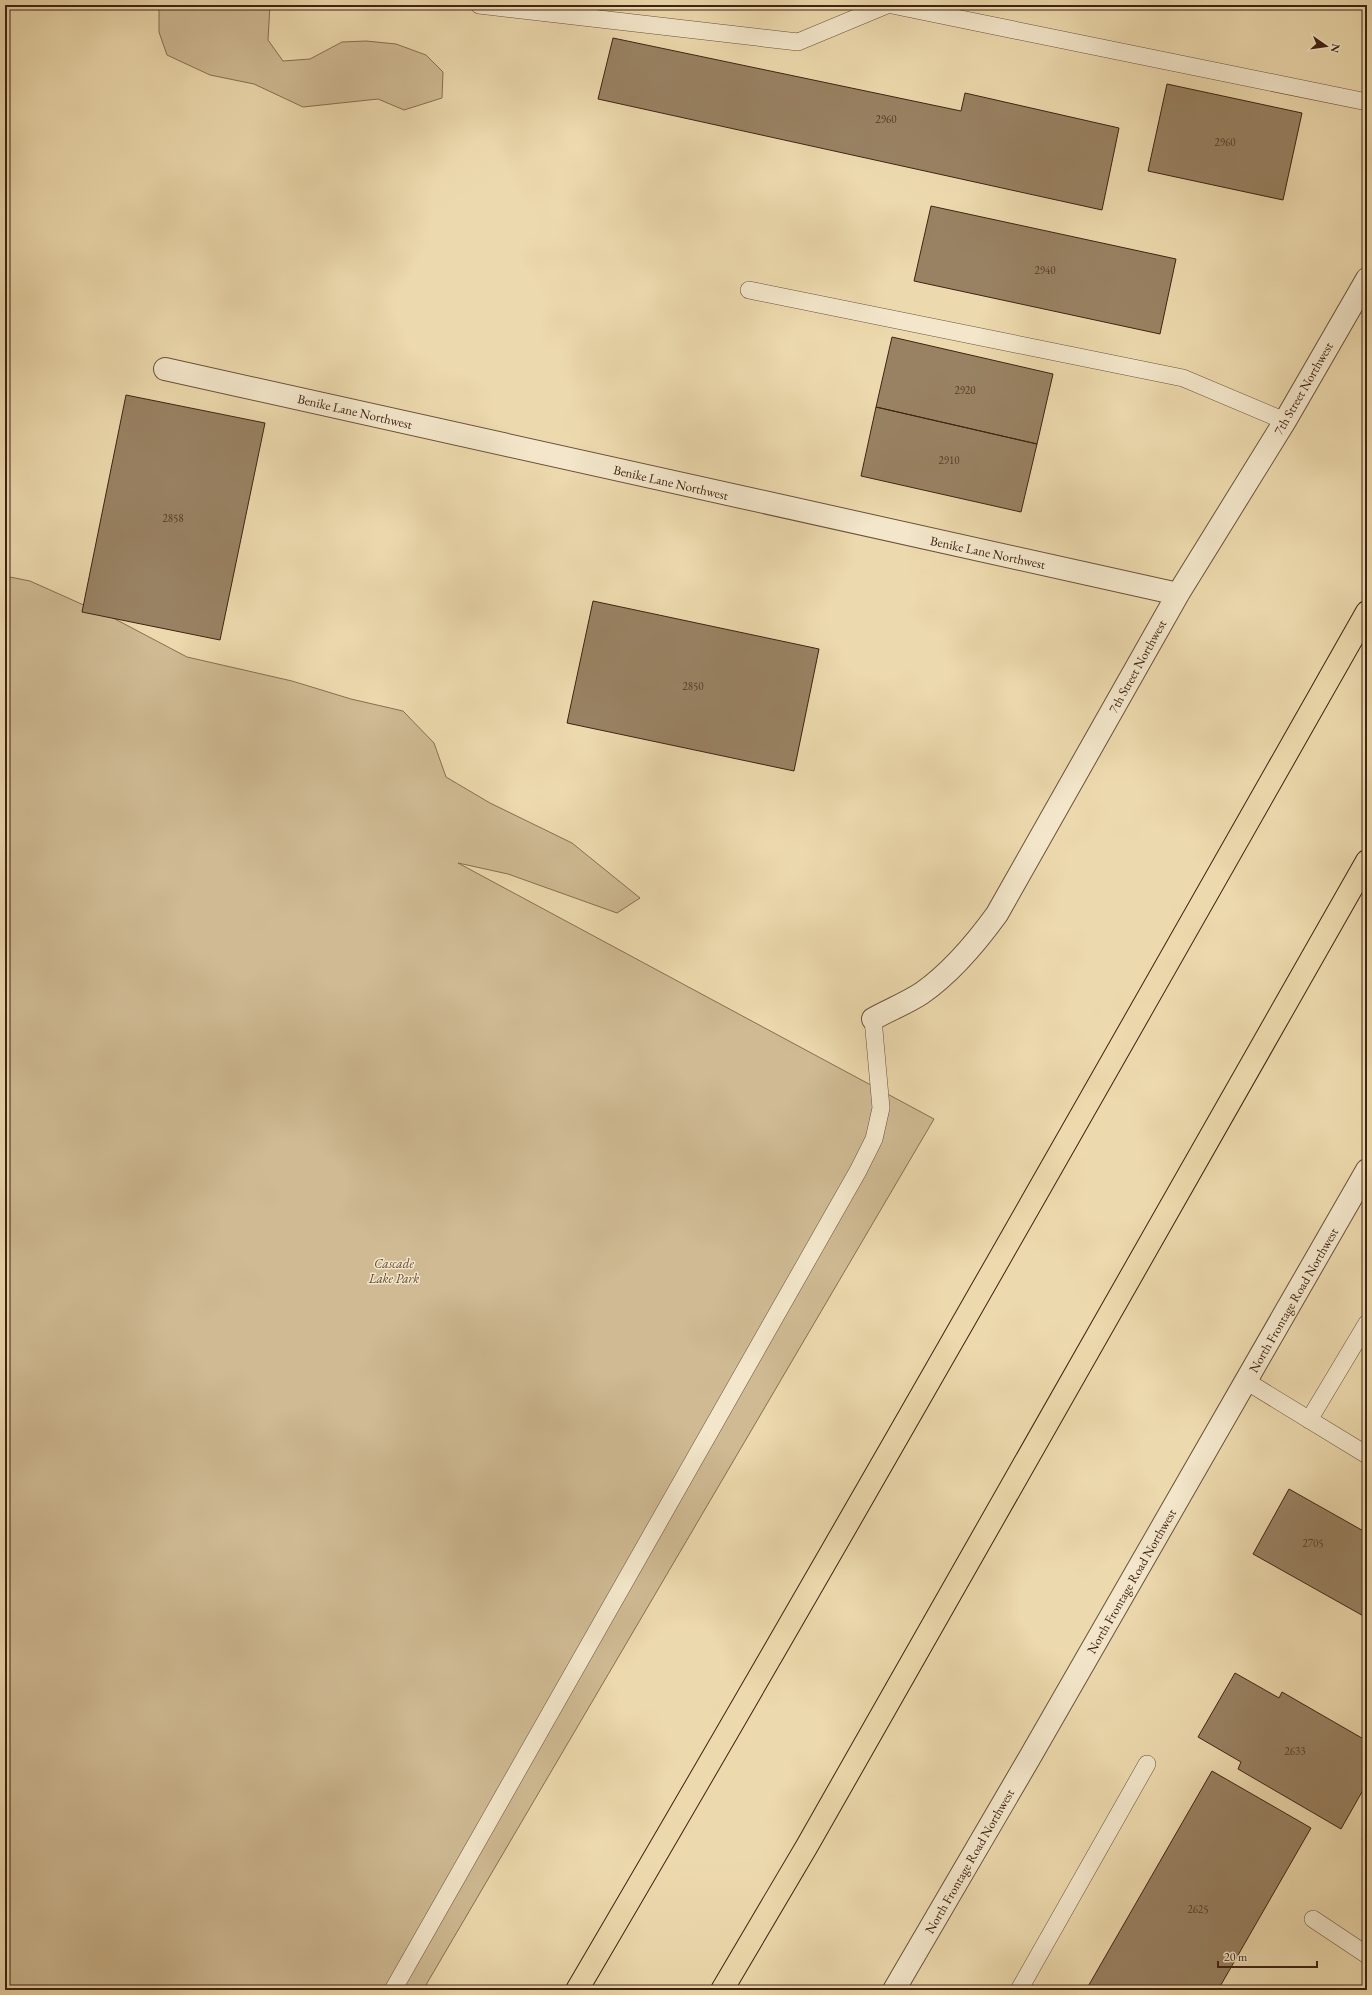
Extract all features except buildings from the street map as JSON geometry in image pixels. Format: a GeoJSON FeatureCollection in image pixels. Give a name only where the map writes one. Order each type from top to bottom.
{"type":"FeatureCollection","features":[{"type":"Feature","properties":{"kind":"highway"},"geometry":{"type":"LineString","coordinates":[[577,1990],[707,1770],[1367,612]]}},
{"type":"Feature","properties":{"kind":"highway"},"geometry":{"type":"LineString","coordinates":[[722,1990],[811,1839],[1367,861]]}},
{"type":"Feature","properties":{"kind":"street","name":"7th Street Northwest"},"geometry":{"type":"LineString","coordinates":[[873,1019],[922,993],[946,973],[977,941],[997,914],[1178,594],[1285,421],[1367,279]]}},
{"type":"Feature","properties":{"kind":"street","name":"Benike Lane Northwest"},"geometry":{"type":"LineString","coordinates":[[165,369],[1178,594]]}},
{"type":"Feature","properties":{"kind":"street","name":"North Frontage Road Northwest"},"geometry":{"type":"LineString","coordinates":[[894,1990],[1030,1758],[1367,1170]]}},
{"type":"Feature","properties":{"kind":"lane"},"geometry":{"type":"LineString","coordinates":[[479,5],[798,42],[887,5]]}},
{"type":"Feature","properties":{"kind":"lane"},"geometry":{"type":"LineString","coordinates":[[892,5],[1367,102]]}},
{"type":"Feature","properties":{"kind":"lane"},"geometry":{"type":"LineString","coordinates":[[749,290],[1184,378],[1285,421]]}},
{"type":"Feature","properties":{"kind":"lane"},"geometry":{"type":"LineString","coordinates":[[393,1990],[868,1151],[874,1138],[881,1108],[873,1019]]}},
{"type":"Feature","properties":{"kind":"lane"},"geometry":{"type":"LineString","coordinates":[[1309,1420],[1367,1323]]}},
{"type":"Feature","properties":{"kind":"lane"},"geometry":{"type":"LineString","coordinates":[[1246,1381],[1367,1455]]}},
{"type":"Feature","properties":{"kind":"lane"},"geometry":{"type":"LineString","coordinates":[[1019,1990],[1147,1764]]}},
{"type":"Feature","properties":{"kind":"lane"},"geometry":{"type":"LineString","coordinates":[[1313,1920],[1367,1955]]}},
{"type":"Feature","properties":{"kind":"green space"},"geometry":{"type":"Polygon","coordinates":[[[159,5],[270,5],[268,40],[283,61],[310,59],[342,42],[366,41],[396,44],[426,55],[443,72],[442,98],[404,110],[378,99],[303,107],[254,84],[210,75],[167,55],[159,32],[159,5]]]}},
{"type":"Feature","properties":{"kind":"green space","name":"Cascade Lake Park"},"geometry":{"type":"Polygon","coordinates":[[[5,576],[30,581],[115,619],[187,657],[292,681],[351,699],[403,711],[434,743],[446,777],[490,803],[572,843],[640,898],[617,913],[508,874],[458,863],[934,1119],[423,1990],[5,1990],[5,576]]]}}]}
